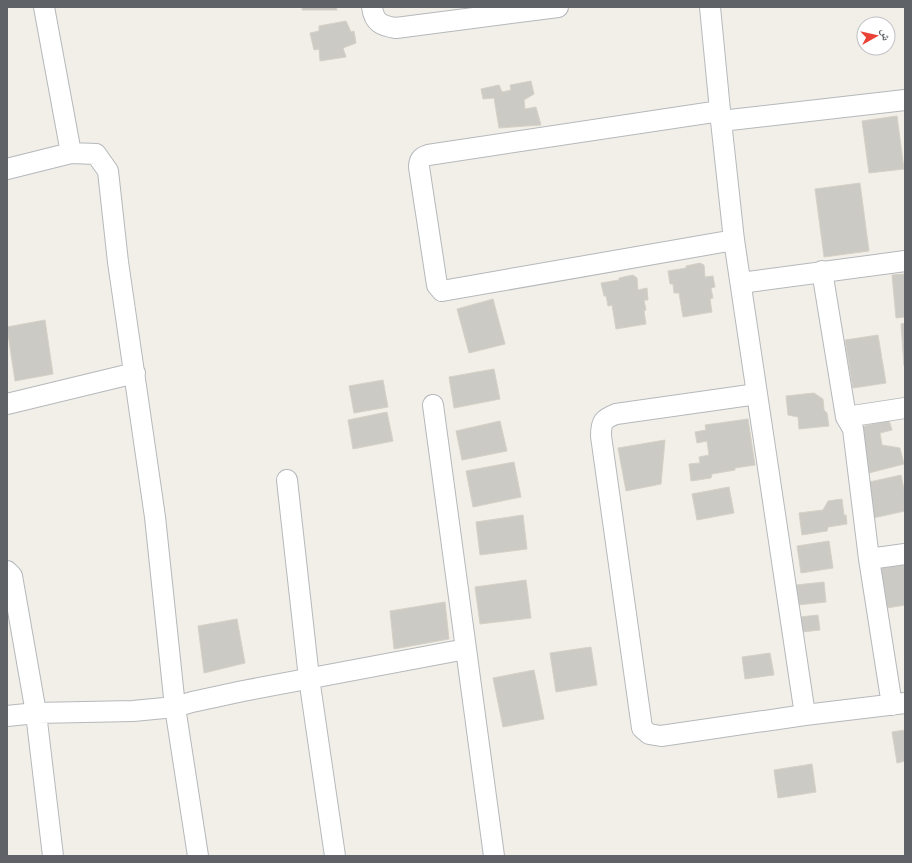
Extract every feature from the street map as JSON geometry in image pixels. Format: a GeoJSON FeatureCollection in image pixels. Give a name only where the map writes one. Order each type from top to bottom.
{"type":"FeatureCollection","features":[{"type":"Feature","properties":{"kind":"street"},"geometry":{"type":"LineString","coordinates":[[44,7],[71,153]]}},
{"type":"Feature","properties":{"kind":"street"},"geometry":{"type":"LineString","coordinates":[[372,7],[373,13],[378,22],[386,27],[396,28],[558,7]]}},
{"type":"Feature","properties":{"kind":"street"},"geometry":{"type":"LineString","coordinates":[[710,7],[734,240],[805,714]]}},
{"type":"Feature","properties":{"kind":"street"},"geometry":{"type":"LineString","coordinates":[[734,240],[442,291],[436,285],[419,161],[422,156],[428,155],[721,116],[905,100]]}},
{"type":"Feature","properties":{"kind":"street"},"geometry":{"type":"LineString","coordinates":[[7,169],[71,153],[96,154],[108,171],[118,262],[155,517],[176,707],[198,856]]}},
{"type":"Feature","properties":{"kind":"street"},"geometry":{"type":"LineString","coordinates":[[741,283],[905,261]]}},
{"type":"Feature","properties":{"kind":"street"},"geometry":{"type":"LineString","coordinates":[[757,394],[616,414],[607,418],[601,426],[602,444],[639,714],[642,728],[649,734],[661,736],[805,714],[899,704],[869,559],[853,429],[846,417],[822,271]]}},
{"type":"Feature","properties":{"kind":"street"},"geometry":{"type":"LineString","coordinates":[[7,404],[135,373]]}},
{"type":"Feature","properties":{"kind":"street"},"geometry":{"type":"LineString","coordinates":[[433,405],[494,856]]}},
{"type":"Feature","properties":{"kind":"street"},"geometry":{"type":"LineString","coordinates":[[846,417],[905,408]]}},
{"type":"Feature","properties":{"kind":"street"},"geometry":{"type":"LineString","coordinates":[[287,480],[309,678],[335,856]]}},
{"type":"Feature","properties":{"kind":"street"},"geometry":{"type":"LineString","coordinates":[[869,559],[905,554]]}},
{"type":"Feature","properties":{"kind":"street"},"geometry":{"type":"LineString","coordinates":[[7,571],[12,576],[36,712],[53,856]]}},
{"type":"Feature","properties":{"kind":"street"},"geometry":{"type":"LineString","coordinates":[[7,716],[36,712],[134,711],[176,707],[215,697],[466,648]]}},
{"type":"Feature","properties":{"kind":"building"},"geometry":{"type":"Polygon","coordinates":[[[302,7],[336,7],[337,10],[302,10],[302,7]]]}},
{"type":"Feature","properties":{"kind":"building"},"geometry":{"type":"Polygon","coordinates":[[[346,21],[351,32],[354,31],[356,43],[343,48],[346,57],[320,61],[319,49],[314,50],[310,33],[319,31],[319,26],[346,21]]]}},
{"type":"Feature","properties":{"kind":"building"},"geometry":{"type":"Polygon","coordinates":[[[531,81],[534,94],[524,100],[525,109],[536,107],[541,125],[499,128],[494,98],[483,99],[481,89],[499,85],[502,92],[511,90],[510,85],[531,81]]]}},
{"type":"Feature","properties":{"kind":"building"},"geometry":{"type":"Polygon","coordinates":[[[897,116],[904,169],[869,173],[862,121],[897,116]]]}},
{"type":"Feature","properties":{"kind":"building"},"geometry":{"type":"Polygon","coordinates":[[[860,183],[869,251],[824,257],[815,189],[860,183]]]}},
{"type":"Feature","properties":{"kind":"building"},"geometry":{"type":"Polygon","coordinates":[[[700,263],[704,265],[705,277],[713,276],[715,287],[711,288],[713,298],[710,299],[712,312],[683,317],[679,293],[674,293],[673,284],[670,284],[668,271],[686,268],[686,266],[700,263]]]}},
{"type":"Feature","properties":{"kind":"building"},"geometry":{"type":"Polygon","coordinates":[[[905,274],[905,317],[896,318],[892,275],[905,274]]]}},
{"type":"Feature","properties":{"kind":"building"},"geometry":{"type":"Polygon","coordinates":[[[633,275],[637,278],[638,290],[647,288],[648,300],[644,300],[646,324],[616,329],[612,305],[608,306],[601,283],[619,280],[619,278],[633,275]]]}},
{"type":"Feature","properties":{"kind":"building"},"geometry":{"type":"Polygon","coordinates":[[[493,299],[505,344],[469,353],[457,309],[493,299]]]}},
{"type":"Feature","properties":{"kind":"building"},"geometry":{"type":"Polygon","coordinates":[[[45,320],[53,374],[15,381],[7,327],[45,320]]]}},
{"type":"Feature","properties":{"kind":"building"},"geometry":{"type":"Polygon","coordinates":[[[905,323],[905,366],[904,366],[901,324],[905,323]]]}},
{"type":"Feature","properties":{"kind":"building"},"geometry":{"type":"Polygon","coordinates":[[[878,335],[886,383],[853,388],[845,340],[878,335]]]}},
{"type":"Feature","properties":{"kind":"building"},"geometry":{"type":"Polygon","coordinates":[[[494,369],[500,399],[454,408],[449,377],[494,369]]]}},
{"type":"Feature","properties":{"kind":"building"},"geometry":{"type":"Polygon","coordinates":[[[383,380],[388,407],[354,413],[349,386],[383,380]]]}},
{"type":"Feature","properties":{"kind":"building"},"geometry":{"type":"Polygon","coordinates":[[[814,393],[823,399],[824,410],[827,413],[829,426],[799,429],[798,417],[788,415],[786,396],[814,393]]]}},
{"type":"Feature","properties":{"kind":"building"},"geometry":{"type":"Polygon","coordinates":[[[387,412],[393,441],[353,449],[348,420],[387,412]]]}},
{"type":"Feature","properties":{"kind":"building"},"geometry":{"type":"Polygon","coordinates":[[[748,419],[755,465],[712,474],[711,478],[691,481],[689,464],[700,463],[699,457],[709,455],[707,441],[697,443],[695,432],[706,430],[705,425],[748,419]]]}},
{"type":"Feature","properties":{"kind":"building"},"geometry":{"type":"Polygon","coordinates":[[[889,420],[892,430],[880,433],[882,445],[900,448],[904,464],[865,474],[853,429],[889,420]]]}},
{"type":"Feature","properties":{"kind":"building"},"geometry":{"type":"Polygon","coordinates":[[[500,421],[507,451],[462,460],[456,431],[500,421]]]}},
{"type":"Feature","properties":{"kind":"building"},"geometry":{"type":"Polygon","coordinates":[[[665,440],[661,484],[626,491],[618,448],[665,440]]]}},
{"type":"Feature","properties":{"kind":"building"},"geometry":{"type":"Polygon","coordinates":[[[514,462],[521,497],[473,507],[466,471],[514,462]]]}},
{"type":"Feature","properties":{"kind":"building"},"geometry":{"type":"Polygon","coordinates":[[[901,475],[905,494],[905,511],[873,518],[865,483],[901,475]]]}},
{"type":"Feature","properties":{"kind":"building"},"geometry":{"type":"Polygon","coordinates":[[[729,487],[734,513],[697,520],[692,494],[729,487]]]}},
{"type":"Feature","properties":{"kind":"building"},"geometry":{"type":"Polygon","coordinates":[[[842,499],[847,524],[828,527],[827,531],[802,535],[799,513],[823,510],[828,501],[842,499]]]}},
{"type":"Feature","properties":{"kind":"building"},"geometry":{"type":"Polygon","coordinates":[[[523,515],[527,549],[480,555],[476,522],[523,515]]]}},
{"type":"Feature","properties":{"kind":"building"},"geometry":{"type":"Polygon","coordinates":[[[829,541],[833,568],[801,573],[797,546],[829,541]]]}},
{"type":"Feature","properties":{"kind":"building"},"geometry":{"type":"Polygon","coordinates":[[[905,565],[905,605],[887,608],[881,568],[905,565]]]}},
{"type":"Feature","properties":{"kind":"building"},"geometry":{"type":"Polygon","coordinates":[[[526,580],[531,618],[480,624],[475,587],[526,580]]]}},
{"type":"Feature","properties":{"kind":"building"},"geometry":{"type":"Polygon","coordinates":[[[824,582],[826,602],[798,605],[796,585],[824,582]]]}},
{"type":"Feature","properties":{"kind":"building"},"geometry":{"type":"Polygon","coordinates":[[[445,602],[449,639],[394,649],[390,611],[445,602]]]}},
{"type":"Feature","properties":{"kind":"building"},"geometry":{"type":"Polygon","coordinates":[[[818,615],[820,630],[802,632],[800,617],[818,615]]]}},
{"type":"Feature","properties":{"kind":"building"},"geometry":{"type":"Polygon","coordinates":[[[237,619],[245,663],[204,673],[198,626],[237,619]]]}},
{"type":"Feature","properties":{"kind":"building"},"geometry":{"type":"Polygon","coordinates":[[[591,647],[597,685],[556,692],[550,653],[591,647]]]}},
{"type":"Feature","properties":{"kind":"building"},"geometry":{"type":"Polygon","coordinates":[[[770,653],[774,675],[745,679],[742,657],[770,653]]]}},
{"type":"Feature","properties":{"kind":"building"},"geometry":{"type":"Polygon","coordinates":[[[534,670],[544,719],[503,727],[493,678],[534,670]]]}},
{"type":"Feature","properties":{"kind":"building"},"geometry":{"type":"Polygon","coordinates":[[[905,730],[905,761],[897,763],[892,732],[905,730]]]}},
{"type":"Feature","properties":{"kind":"building"},"geometry":{"type":"Polygon","coordinates":[[[812,764],[816,792],[778,798],[774,770],[812,764]]]}}]}
